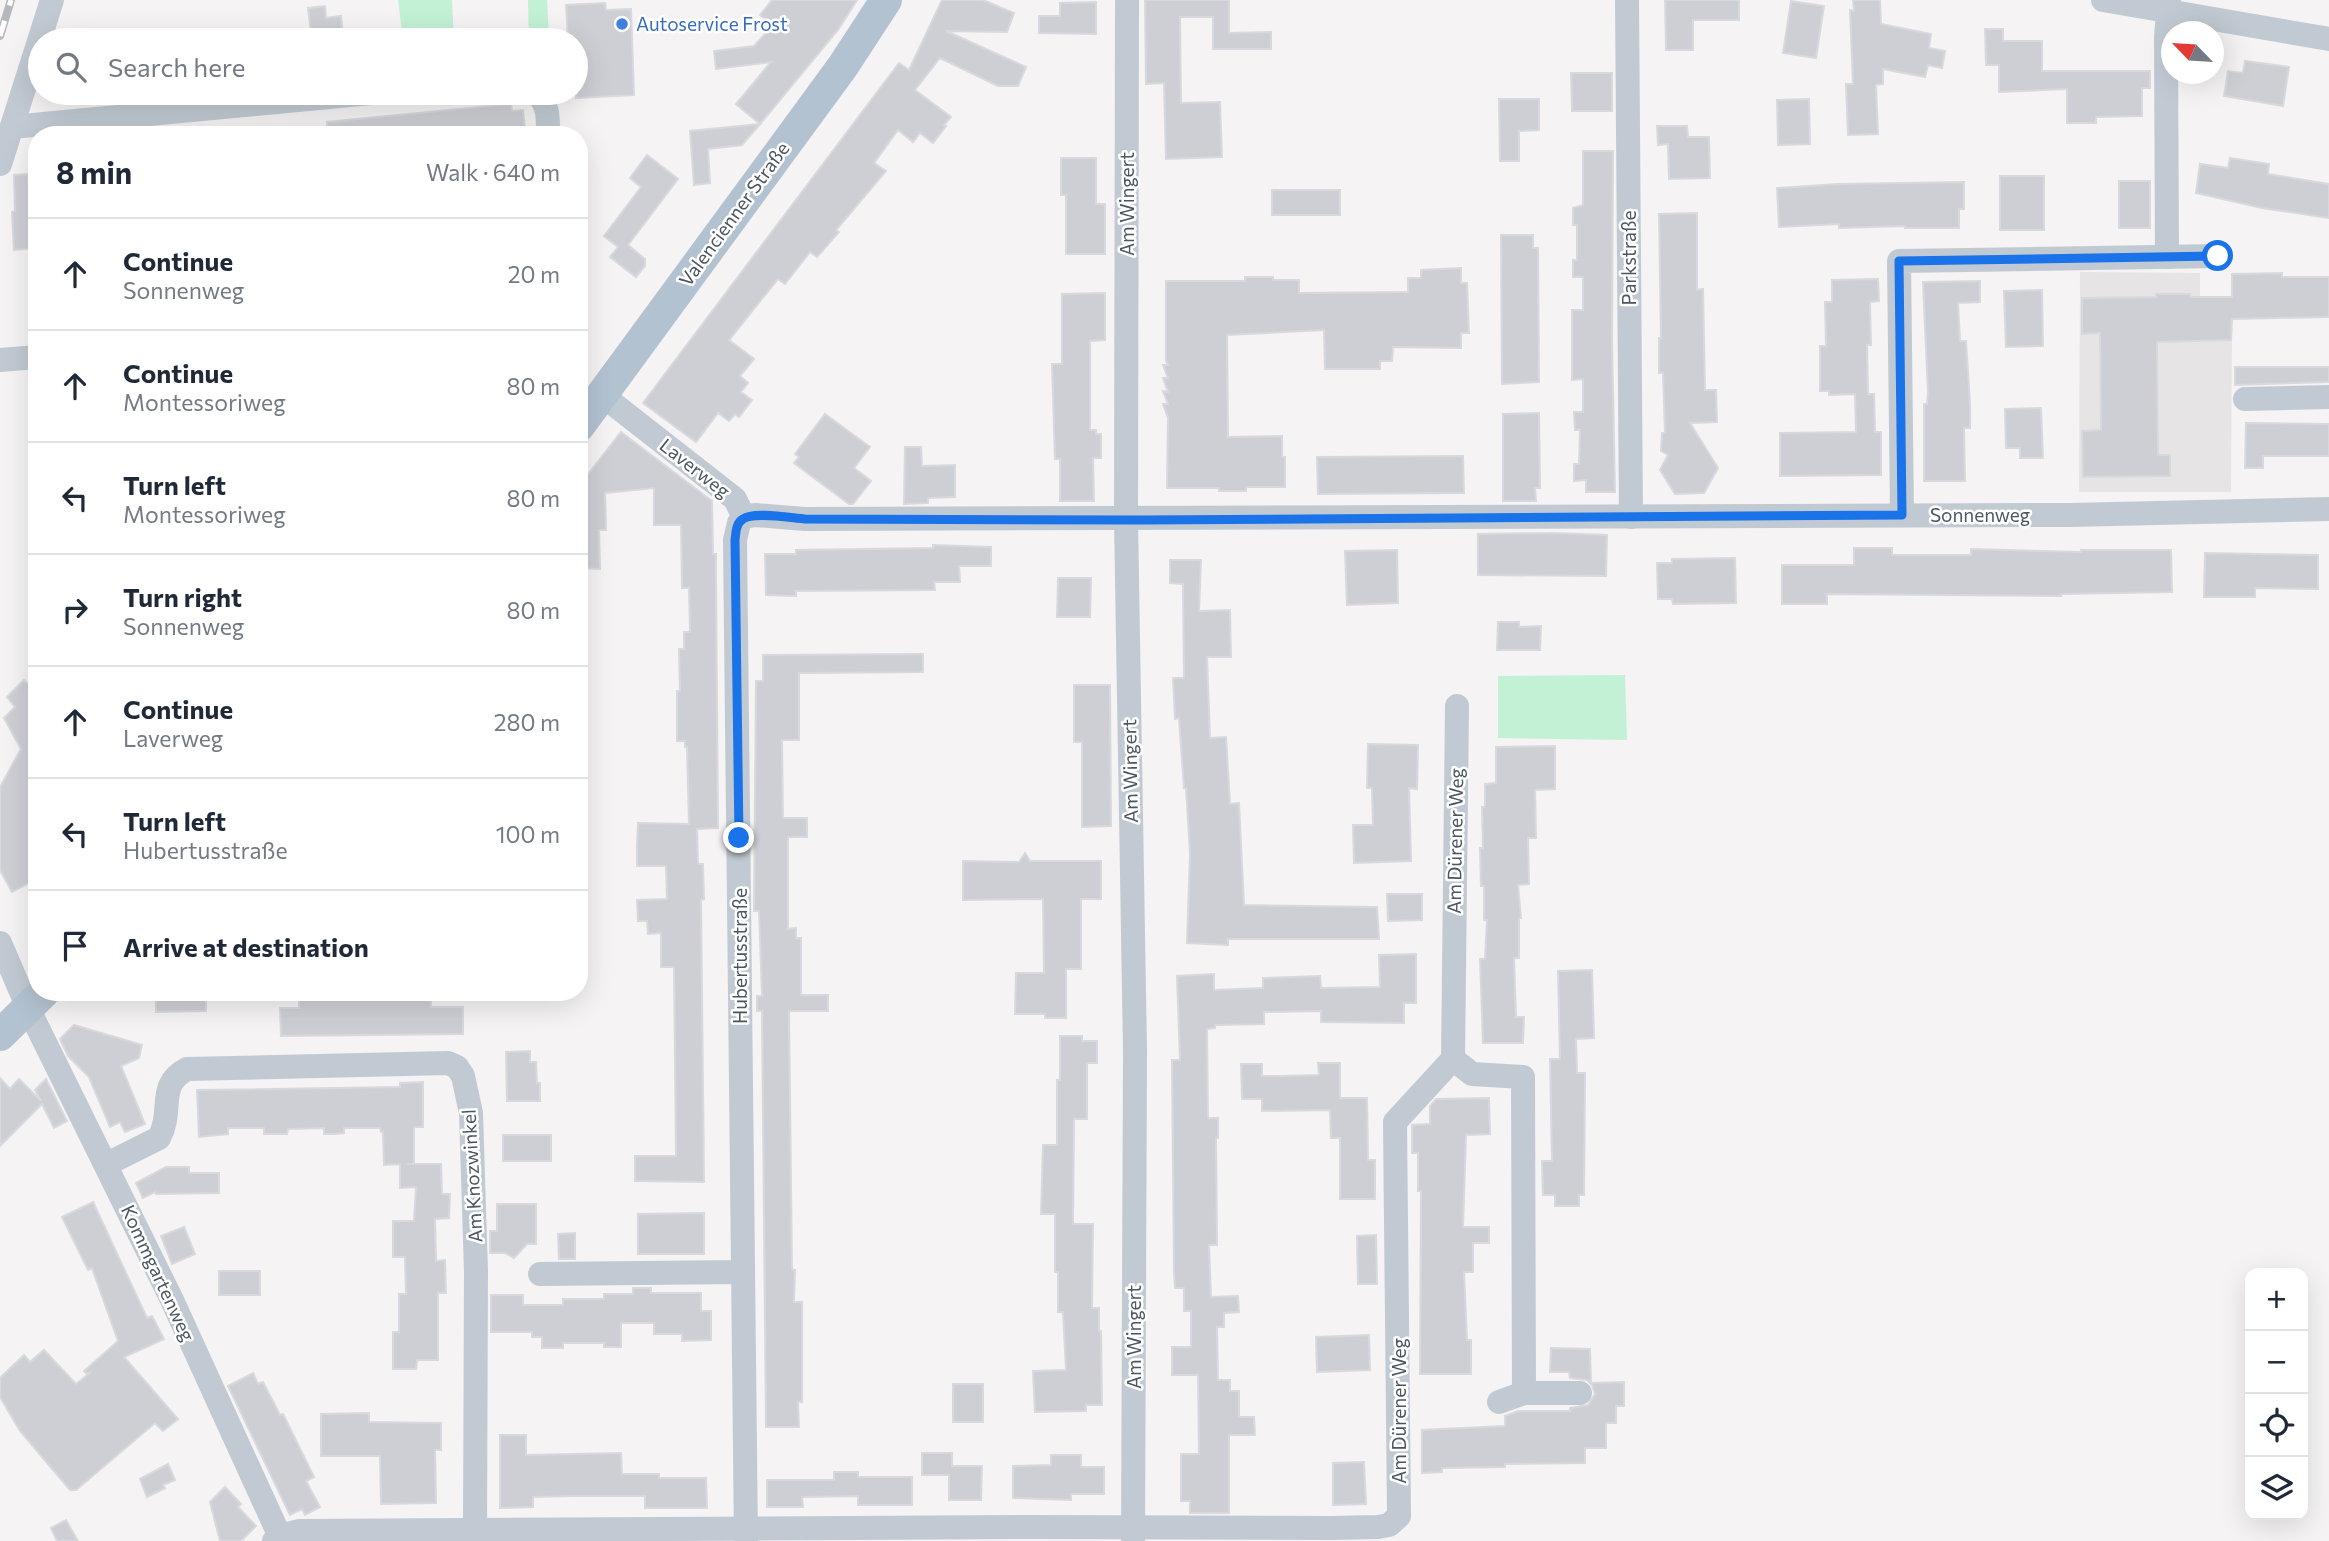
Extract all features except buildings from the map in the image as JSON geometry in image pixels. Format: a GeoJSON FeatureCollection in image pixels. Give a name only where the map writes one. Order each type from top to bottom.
{"type":"FeatureCollection","features":[{"type":"Feature","properties":{"kind":"main road","name":"Valencienner Straße"},"geometry":{"type":"LineString","coordinates":[[588,414],[843,66],[886,0]]}},
{"type":"Feature","properties":{"kind":"main road"},"geometry":{"type":"LineString","coordinates":[[0,1035],[35,1001]]}},
{"type":"Feature","properties":{"kind":"street"},"geometry":{"type":"LineString","coordinates":[[43,28],[52,0]]}},
{"type":"Feature","properties":{"kind":"street","name":"Am Wingert"},"geometry":{"type":"LineString","coordinates":[[1127,0],[1126,520],[1135,1051],[1133,1535]]}},
{"type":"Feature","properties":{"kind":"street","name":"Parkstraße"},"geometry":{"type":"LineString","coordinates":[[1627,0],[1630,517]]}},
{"type":"Feature","properties":{"kind":"street"},"geometry":{"type":"LineString","coordinates":[[2103,0],[2168,5],[2329,39]]}},
{"type":"Feature","properties":{"kind":"street"},"geometry":{"type":"LineString","coordinates":[[2167,257],[2168,5]]}},
{"type":"Feature","properties":{"kind":"street"},"geometry":{"type":"LineString","coordinates":[[0,164],[28,76]]}},
{"type":"Feature","properties":{"kind":"street"},"geometry":{"type":"LineString","coordinates":[[12,127],[244,105]]}},
{"type":"Feature","properties":{"kind":"street"},"geometry":{"type":"LineString","coordinates":[[546,105],[548,126]]}},
{"type":"Feature","properties":{"kind":"street"},"geometry":{"type":"LineString","coordinates":[[1902,515],[1899,261],[2218,256]]}},
{"type":"Feature","properties":{"kind":"street"},"geometry":{"type":"LineString","coordinates":[[0,360],[28,358]]}},
{"type":"Feature","properties":{"kind":"street","name":"Laverweg"},"geometry":{"type":"LineString","coordinates":[[602,395],[735,499],[744,517],[1126,520],[1630,517]]}},
{"type":"Feature","properties":{"kind":"street"},"geometry":{"type":"LineString","coordinates":[[2245,399],[2329,397]]}},
{"type":"Feature","properties":{"kind":"street","name":"Sonnenweg"},"geometry":{"type":"LineString","coordinates":[[1630,517],[2070,515],[2329,509]]}},
{"type":"Feature","properties":{"kind":"street","name":"Hubertusstraße"},"geometry":{"type":"LineString","coordinates":[[744,517],[738,523],[735,540],[746,1535]]}},
{"type":"Feature","properties":{"kind":"street","name":"Am Dürener Weg"},"geometry":{"type":"LineString","coordinates":[[1133,1535],[1378,1527],[1389,1525],[1399,1517],[1395,1122],[1453,1059],[1457,706]]}},
{"type":"Feature","properties":{"kind":"street","name":"Kommgartenweg"},"geometry":{"type":"LineString","coordinates":[[0,943],[28,987]]}},
{"type":"Feature","properties":{"kind":"street","name":"Kommgartenweg"},"geometry":{"type":"LineString","coordinates":[[36,1001],[107,1164],[172,1300],[278,1539]]}},
{"type":"Feature","properties":{"kind":"street"},"geometry":{"type":"LineString","coordinates":[[1453,1059],[1472,1074],[1523,1077],[1524,1393]]}},
{"type":"Feature","properties":{"kind":"street","name":"Am Knozwinkel"},"geometry":{"type":"LineString","coordinates":[[107,1164],[159,1138],[163,1130],[172,1079],[187,1069],[448,1063],[457,1067],[463,1076],[471,1113],[476,1272],[475,1529]]}},
{"type":"Feature","properties":{"kind":"street"},"geometry":{"type":"LineString","coordinates":[[540,1274],[742,1272]]}},
{"type":"Feature","properties":{"kind":"street"},"geometry":{"type":"LineString","coordinates":[[1499,1402],[1524,1393],[1580,1393]]}},
{"type":"Feature","properties":{"kind":"street"},"geometry":{"type":"LineString","coordinates":[[278,1539],[300,1531],[475,1529],[746,1535],[1133,1535]]}},
{"type":"Feature","properties":{"kind":"shaded area"},"geometry":{"type":"Polygon","coordinates":[[[2080,272],[2200,273],[2200,326],[2232,326],[2231,492],[2079,492],[2080,272]]]}},
{"type":"Feature","properties":{"kind":"green space"},"geometry":{"type":"Polygon","coordinates":[[[398,0],[452,0],[453,28],[402,28],[398,0]]]}},
{"type":"Feature","properties":{"kind":"green space"},"geometry":{"type":"Polygon","coordinates":[[[528,0],[547,0],[549,28],[529,28],[528,0]]]}},
{"type":"Feature","properties":{"kind":"green space"},"geometry":{"type":"Polygon","coordinates":[[[1625,675],[1627,740],[1498,738],[1498,676],[1625,675]]]}},
{"type":"Feature","properties":{"kind":"railway"},"geometry":{"type":"LineString","coordinates":[[0,36],[11,0]]}},
{"type":"Feature","properties":{"kind":"place","name":"Autoservice Frost"},"geometry":{"type":"Point","coordinates":[622,24]}},
{"type":"Feature","properties":{"kind":"route"},"geometry":{"type":"LineString","coordinates":[[739,838],[735,540],[738,523],[744,517],[1141,520],[1902,515],[1899,261],[2218,256]]}}]}
